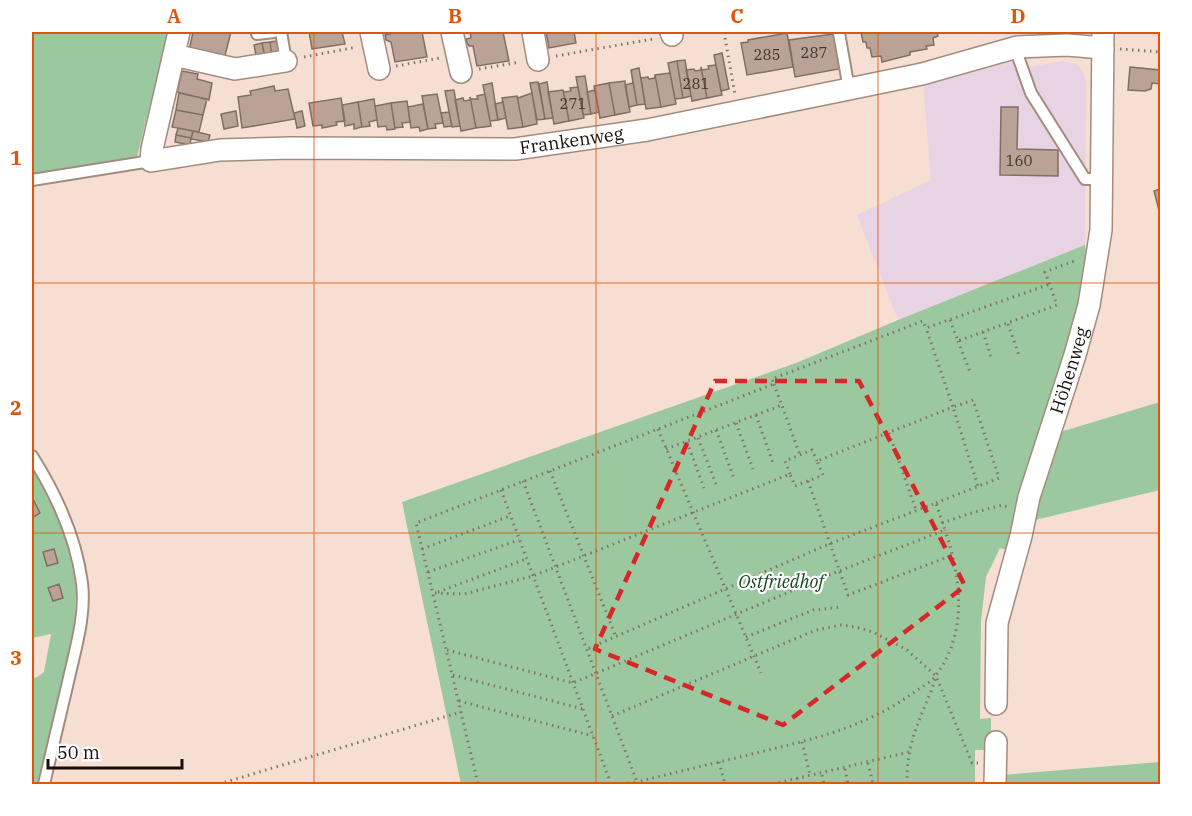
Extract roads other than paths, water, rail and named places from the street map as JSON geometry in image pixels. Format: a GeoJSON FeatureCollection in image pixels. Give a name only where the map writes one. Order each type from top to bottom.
{"type":"FeatureCollection","features":[{"type":"Feature","properties":{"kind":"street"},"geometry":{"type":"LineString","coordinates":[[151,161],[179,32]]}},
{"type":"Feature","properties":{"kind":"street"},"geometry":{"type":"LineString","coordinates":[[452,32],[459,63]]}},
{"type":"Feature","properties":{"kind":"street"},"geometry":{"type":"LineString","coordinates":[[533,32],[538,60]]}},
{"type":"Feature","properties":{"kind":"street"},"geometry":{"type":"LineString","coordinates":[[372,38],[379,69]]}},
{"type":"Feature","properties":{"kind":"street","name":"Frankenweg"},"geometry":{"type":"LineString","coordinates":[[151,161],[220,150],[515,149],[647,130],[922,74],[1015,48],[1103,40]]}},
{"type":"Feature","properties":{"kind":"street","name":"Höhenweg"},"geometry":{"type":"LineString","coordinates":[[996,704],[998,623],[1029,497],[1089,305],[1098,252],[1101,230],[1103,40]]}},
{"type":"Feature","properties":{"kind":"street"},"geometry":{"type":"LineString","coordinates":[[174,55],[235,69],[286,61]]}},
{"type":"Feature","properties":{"kind":"street"},"geometry":{"type":"LineString","coordinates":[[995,784],[996,753]]}},
{"type":"Feature","properties":{"kind":"lane"},"geometry":{"type":"LineString","coordinates":[[257,34],[274,32]]}},
{"type":"Feature","properties":{"kind":"lane"},"geometry":{"type":"LineString","coordinates":[[281,32],[286,61]]}},
{"type":"Feature","properties":{"kind":"lane"},"geometry":{"type":"LineString","coordinates":[[839,33],[849,89]]}},
{"type":"Feature","properties":{"kind":"lane"},"geometry":{"type":"LineString","coordinates":[[1015,48],[1031,93],[1086,179],[1101,179]]}},
{"type":"Feature","properties":{"kind":"lane","name":"Frankenweg"},"geometry":{"type":"LineString","coordinates":[[32,180],[151,161]]}},
{"type":"Feature","properties":{"kind":"lane"},"geometry":{"type":"LineString","coordinates":[[32,456],[62,512],[75,552],[82,584],[82,616],[44,784]]}},
{"type":"Feature","properties":{"kind":"park label","name":"Ostfriedhof"},"geometry":{"type":"Point","coordinates":[781,582]}}]}
